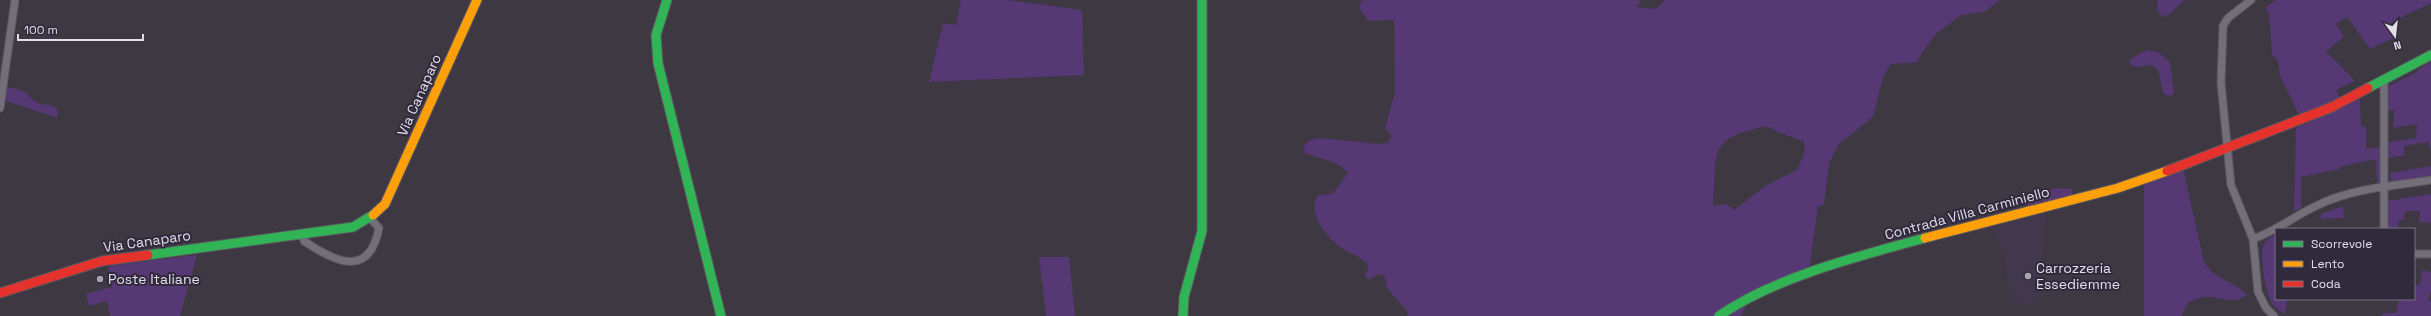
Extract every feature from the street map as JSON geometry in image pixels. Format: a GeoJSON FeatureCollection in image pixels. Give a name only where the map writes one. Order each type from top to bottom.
{"type":"FeatureCollection","features":[{"type":"Feature","properties":{"kind":"street"},"geometry":{"type":"LineString","coordinates":[[0,108],[15,0]]}},
{"type":"Feature","properties":{"kind":"street","name":"Via Canaparo"},"geometry":{"type":"LineString","coordinates":[[0,293],[102,261],[353,227],[370,218],[385,204],[477,0]]}},
{"type":"Feature","properties":{"kind":"street"},"geometry":{"type":"LineString","coordinates":[[667,0],[656,35],[658,63],[721,316]]}},
{"type":"Feature","properties":{"kind":"street"},"geometry":{"type":"LineString","coordinates":[[1183,316],[1184,297],[1202,230],[1202,0]]}},
{"type":"Feature","properties":{"kind":"street"},"geometry":{"type":"LineString","coordinates":[[2251,0],[2228,18],[2223,26],[2221,83],[2231,185],[2253,239],[2258,292],[2266,308],[2274,316]]}},
{"type":"Feature","properties":{"kind":"street","name":"Contrada Villa Carminiello"},"geometry":{"type":"LineString","coordinates":[[1719,316],[1733,306],[1807,273],[1907,243],[2118,188],[2184,164],[2227,146],[2332,107],[2431,55]]}},
{"type":"Feature","properties":{"kind":"street"},"geometry":{"type":"LineString","coordinates":[[2384,80],[2384,228]]}},
{"type":"Feature","properties":{"kind":"street"},"geometry":{"type":"LineString","coordinates":[[2253,239],[2324,202],[2353,193],[2431,180]]}},
{"type":"Feature","properties":{"kind":"street"},"geometry":{"type":"LineString","coordinates":[[303,234],[304,241],[334,260],[347,263],[361,261],[370,253],[378,237],[379,228],[370,218]]}},
{"type":"Feature","properties":{"kind":"street"},"geometry":{"type":"LineString","coordinates":[[2415,254],[2431,254]]}},
{"type":"Feature","properties":{"kind":"shaded area"},"geometry":{"type":"Polygon","coordinates":[[[961,0],[1008,0],[1082,10],[1084,75],[929,82],[943,23],[956,25],[961,0]]]}},
{"type":"Feature","properties":{"kind":"shaded area"},"geometry":{"type":"Polygon","coordinates":[[[1362,0],[1641,0],[1637,7],[1656,9],[1665,0],[2000,0],[1984,12],[1961,15],[1936,34],[1917,60],[1918,62],[1891,64],[1883,77],[1873,117],[1839,144],[1829,163],[1824,205],[1818,206],[1809,270],[1746,305],[1741,316],[1407,316],[1408,312],[1387,288],[1384,275],[1379,274],[1368,280],[1365,275],[1369,266],[1366,262],[1343,249],[1323,230],[1316,216],[1314,208],[1315,201],[1318,195],[1333,194],[1348,173],[1339,165],[1305,153],[1303,148],[1308,141],[1319,138],[1378,144],[1387,143],[1392,136],[1385,128],[1395,92],[1394,20],[1368,21],[1359,7],[1362,0]],[[1767,126],[1747,131],[1724,143],[1718,151],[1716,161],[1713,206],[1726,204],[1734,210],[1765,186],[1798,169],[1805,150],[1804,142],[1767,126]]]}},
{"type":"Feature","properties":{"kind":"shaded area"},"geometry":{"type":"Polygon","coordinates":[[[2158,0],[2185,0],[2166,17],[2161,15],[2157,10],[2158,0]]]}},
{"type":"Feature","properties":{"kind":"shaded area"},"geometry":{"type":"Polygon","coordinates":[[[2276,0],[2431,0],[2431,3],[2388,24],[2394,38],[2370,49],[2347,17],[2336,24],[2344,37],[2326,51],[2355,81],[2336,90],[2340,98],[2299,115],[2280,76],[2278,60],[2272,55],[2269,13],[2265,8],[2276,0]]]}},
{"type":"Feature","properties":{"kind":"shaded area"},"geometry":{"type":"Polygon","coordinates":[[[2147,50],[2158,52],[2170,62],[2174,94],[2169,96],[2163,93],[2158,70],[2152,65],[2136,67],[2130,64],[2130,59],[2147,50]]]}},
{"type":"Feature","properties":{"kind":"shaded area"},"geometry":{"type":"Polygon","coordinates":[[[2431,62],[2431,150],[2428,142],[2404,146],[2405,155],[2388,158],[2387,142],[2416,138],[2417,124],[2393,128],[2394,110],[2387,111],[2385,88],[2417,72],[2417,70],[2431,62]]]}},
{"type":"Feature","properties":{"kind":"shaded area"},"geometry":{"type":"Polygon","coordinates":[[[5,87],[22,90],[37,103],[53,106],[58,111],[57,118],[3,100],[5,87]]]}},
{"type":"Feature","properties":{"kind":"shaded area"},"geometry":{"type":"Polygon","coordinates":[[[2360,99],[2361,127],[2366,126],[2366,149],[2380,147],[2380,182],[2377,183],[2376,159],[2301,177],[2301,208],[2294,212],[2296,128],[2360,99]]]}},
{"type":"Feature","properties":{"kind":"shaded area"},"geometry":{"type":"Polygon","coordinates":[[[2431,166],[2431,176],[2391,183],[2390,173],[2431,166]]]}},
{"type":"Feature","properties":{"kind":"shaded area"},"geometry":{"type":"Polygon","coordinates":[[[2183,168],[2204,262],[2214,273],[2237,286],[2247,295],[2236,300],[2209,297],[2198,298],[2189,302],[2181,316],[2144,316],[2144,182],[2183,168]]]}},
{"type":"Feature","properties":{"kind":"shaded area"},"geometry":{"type":"Polygon","coordinates":[[[2056,188],[2072,189],[2072,205],[2023,210],[2037,194],[2056,188]]]}},
{"type":"Feature","properties":{"kind":"shaded area"},"geometry":{"type":"Polygon","coordinates":[[[2431,194],[2431,223],[2419,222],[2420,211],[2405,211],[2404,220],[2399,220],[2398,228],[2387,228],[2387,201],[2431,194]]]}},
{"type":"Feature","properties":{"kind":"shaded area"},"geometry":{"type":"Polygon","coordinates":[[[2343,206],[2344,218],[2321,219],[2321,214],[2343,206]]]}},
{"type":"Feature","properties":{"kind":"shaded area"},"geometry":{"type":"Polygon","coordinates":[[[2046,213],[2039,306],[2010,302],[2004,257],[1993,227],[2046,213]]]}},
{"type":"Feature","properties":{"kind":"shaded area"},"geometry":{"type":"Polygon","coordinates":[[[2275,235],[2275,300],[2287,300],[2285,314],[2270,301],[2266,286],[2262,252],[2265,242],[2275,235]]]}},
{"type":"Feature","properties":{"kind":"shaded area"},"geometry":{"type":"Polygon","coordinates":[[[197,255],[180,316],[110,316],[107,301],[89,306],[86,294],[112,287],[108,266],[197,255]]]}},
{"type":"Feature","properties":{"kind":"shaded area"},"geometry":{"type":"Polygon","coordinates":[[[1039,257],[1069,257],[1075,316],[1046,316],[1039,257]]]}},
{"type":"Feature","properties":{"kind":"shaded area"},"geometry":{"type":"Polygon","coordinates":[[[2422,270],[2431,272],[2431,291],[2428,301],[2431,301],[2431,316],[2382,316],[2382,313],[2396,313],[2399,300],[2415,300],[2415,285],[2420,285],[2422,270]]]}},
{"type":"Feature","properties":{"kind":"traffic: fast"},"geometry":{"type":"LineString","coordinates":[[667,0],[656,35],[658,63],[721,316]]}},
{"type":"Feature","properties":{"kind":"traffic: fast"},"geometry":{"type":"LineString","coordinates":[[1183,316],[1184,297],[1202,231],[1202,0]]}},
{"type":"Feature","properties":{"kind":"traffic: fast"},"geometry":{"type":"LineString","coordinates":[[2368,88],[2431,55]]}},
{"type":"Feature","properties":{"kind":"traffic: fast"},"geometry":{"type":"LineString","coordinates":[[148,255],[353,227],[373,215]]}},
{"type":"Feature","properties":{"kind":"traffic: fast"},"geometry":{"type":"LineString","coordinates":[[1719,316],[1740,302],[1791,279],[1846,260],[1925,238]]}},
{"type":"Feature","properties":{"kind":"traffic: slow"},"geometry":{"type":"LineString","coordinates":[[373,215],[385,204],[477,0]]}},
{"type":"Feature","properties":{"kind":"traffic: slow"},"geometry":{"type":"LineString","coordinates":[[1925,238],[2118,188],[2167,171]]}},
{"type":"Feature","properties":{"kind":"traffic: jam"},"geometry":{"type":"LineString","coordinates":[[2167,171],[2332,107],[2368,88]]}},
{"type":"Feature","properties":{"kind":"traffic: jam"},"geometry":{"type":"LineString","coordinates":[[0,293],[102,261],[148,255]]}},
{"type":"Feature","properties":{"kind":"place","name":"Carrozzeria Essediemme"},"geometry":{"type":"Point","coordinates":[2028,276]}},
{"type":"Feature","properties":{"kind":"place","name":"Poste Italiane"},"geometry":{"type":"Point","coordinates":[100,279]}}]}
